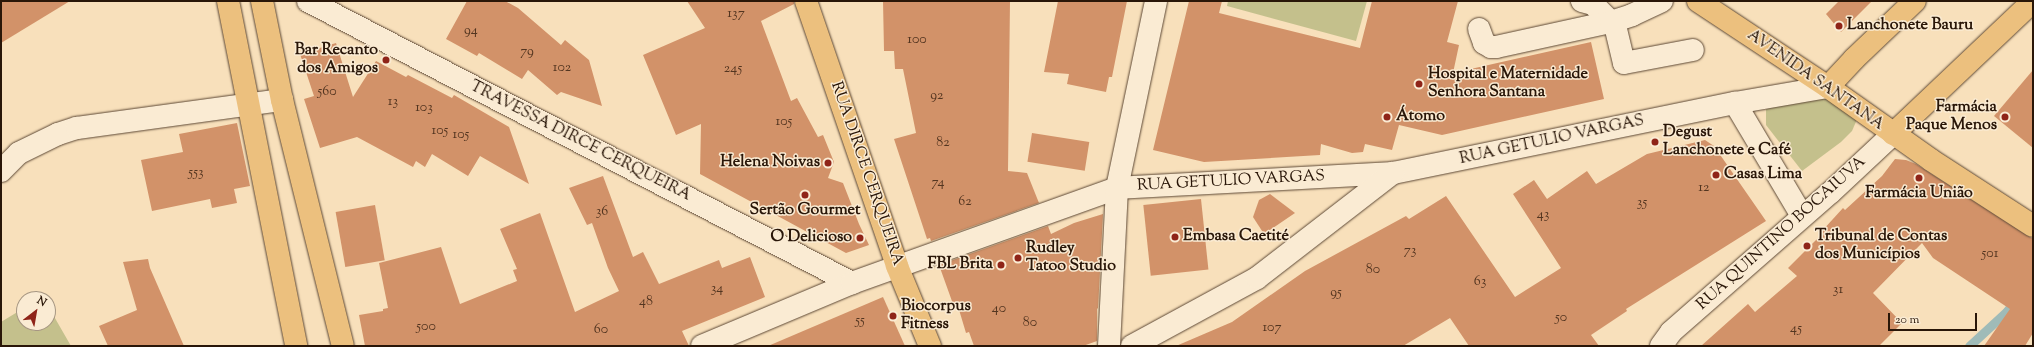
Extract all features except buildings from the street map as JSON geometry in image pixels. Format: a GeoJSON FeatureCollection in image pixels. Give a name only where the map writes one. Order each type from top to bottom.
{"type":"FeatureCollection","features":[{"type":"Feature","properties":{"kind":"main road"},"geometry":{"type":"LineString","coordinates":[[228,1],[296,346]]}},
{"type":"Feature","properties":{"kind":"main road"},"geometry":{"type":"LineString","coordinates":[[262,1],[282,100],[343,346]]}},
{"type":"Feature","properties":{"kind":"main road","name":"RUA DIRCE CERQUEIRA"},"geometry":{"type":"LineString","coordinates":[[806,1],[897,266],[930,346]]}},
{"type":"Feature","properties":{"kind":"main road","name":"AVENIDA SANTANA"},"geometry":{"type":"LineString","coordinates":[[1698,1],[1828,87],[1893,134],[2033,226]]}},
{"type":"Feature","properties":{"kind":"main road"},"geometry":{"type":"LineString","coordinates":[[1828,87],[1854,59],[1915,1]]}},
{"type":"Feature","properties":{"kind":"main road"},"geometry":{"type":"LineString","coordinates":[[1893,134],[2033,1]]}},
{"type":"Feature","properties":{"kind":"street","name":"TRAVESSA DIRCE CERQUEIRA"},"geometry":{"type":"LineString","coordinates":[[308,1],[852,283]]}},
{"type":"Feature","properties":{"kind":"street","name":"RUA GETULIO VARGAS"},"geometry":{"type":"LineString","coordinates":[[1109,346],[1117,188],[1156,1]]}},
{"type":"Feature","properties":{"kind":"street"},"geometry":{"type":"LineString","coordinates":[[1479,29],[1484,43],[1491,47],[1613,22],[1662,1]]}},
{"type":"Feature","properties":{"kind":"street"},"geometry":{"type":"LineString","coordinates":[[1589,2],[1613,22],[1624,63],[1693,50]]}},
{"type":"Feature","properties":{"kind":"street","name":"RUA GETULIO VARGAS"},"geometry":{"type":"LineString","coordinates":[[702,346],[852,283],[1117,188],[1393,173],[1735,103],[1828,87]]}},
{"type":"Feature","properties":{"kind":"street"},"geometry":{"type":"LineString","coordinates":[[1,171],[19,153],[58,134],[76,128],[249,106],[282,100]]}},
{"type":"Feature","properties":{"kind":"street"},"geometry":{"type":"LineString","coordinates":[[1735,103],[1802,216]]}},
{"type":"Feature","properties":{"kind":"street","name":"RUA QUINTINO BOCAIUVA"},"geometry":{"type":"LineString","coordinates":[[1645,346],[1666,339],[1893,134]]}},
{"type":"Feature","properties":{"kind":"street","name":"RUA GETULIO VARGAS"},"geometry":{"type":"LineString","coordinates":[[1132,346],[1257,278],[1393,173]]}},
{"type":"Feature","properties":{"kind":"shaded area"},"geometry":{"type":"Polygon","coordinates":[[[1228,1],[1367,1],[1356,41],[1227,6],[1228,1]]]}},
{"type":"Feature","properties":{"kind":"shaded area"},"geometry":{"type":"Polygon","coordinates":[[[1823,90],[1858,117],[1852,131],[1841,142],[1802,171],[1766,125],[1766,109],[1823,90]]]}},
{"type":"Feature","properties":{"kind":"shaded area"},"geometry":{"type":"Polygon","coordinates":[[[16,313],[16,331],[56,331],[56,320],[71,346],[1,346],[1,322],[16,313]]]}},
{"type":"Feature","properties":{"kind":"waterway"},"geometry":{"type":"LineString","coordinates":[[1969,346],[2007,311],[2016,299]]}},
{"type":"Feature","properties":{"kind":"place","name":"Lanchonete Bauru"},"geometry":{"type":"Point","coordinates":[1839,26]}},
{"type":"Feature","properties":{"kind":"place","name":"Bar Recanto dos Amigos"},"geometry":{"type":"Point","coordinates":[386,60]}},
{"type":"Feature","properties":{"kind":"place","name":"Hospital e Maternidade Senhora Santana"},"geometry":{"type":"Point","coordinates":[1419,84]}},
{"type":"Feature","properties":{"kind":"place","name":"Átomo"},"geometry":{"type":"Point","coordinates":[1387,117]}},
{"type":"Feature","properties":{"kind":"place","name":"Farmácia Paque Menos"},"geometry":{"type":"Point","coordinates":[2005,117]}},
{"type":"Feature","properties":{"kind":"place","name":"Degust Lanchonete e Café"},"geometry":{"type":"Point","coordinates":[1655,142]}},
{"type":"Feature","properties":{"kind":"place","name":"Helena Noivas"},"geometry":{"type":"Point","coordinates":[828,163]}},
{"type":"Feature","properties":{"kind":"place","name":"Casas Lima"},"geometry":{"type":"Point","coordinates":[1716,175]}},
{"type":"Feature","properties":{"kind":"place","name":"Farmácia União"},"geometry":{"type":"Point","coordinates":[1919,178]}},
{"type":"Feature","properties":{"kind":"place","name":"Sertão Gourmet"},"geometry":{"type":"Point","coordinates":[805,195]}},
{"type":"Feature","properties":{"kind":"place","name":"Embasa Caetité"},"geometry":{"type":"Point","coordinates":[1175,237]}},
{"type":"Feature","properties":{"kind":"place","name":"O Delicioso"},"geometry":{"type":"Point","coordinates":[860,238]}},
{"type":"Feature","properties":{"kind":"place","name":"Tribunal de Contas dos Municípios"},"geometry":{"type":"Point","coordinates":[1807,246]}},
{"type":"Feature","properties":{"kind":"place","name":"Rudley Tatoo Studio"},"geometry":{"type":"Point","coordinates":[1018,258]}},
{"type":"Feature","properties":{"kind":"place","name":"FBL Brita"},"geometry":{"type":"Point","coordinates":[1001,265]}},
{"type":"Feature","properties":{"kind":"place","name":"Biocorpus Fitness"},"geometry":{"type":"Point","coordinates":[893,316]}}]}
